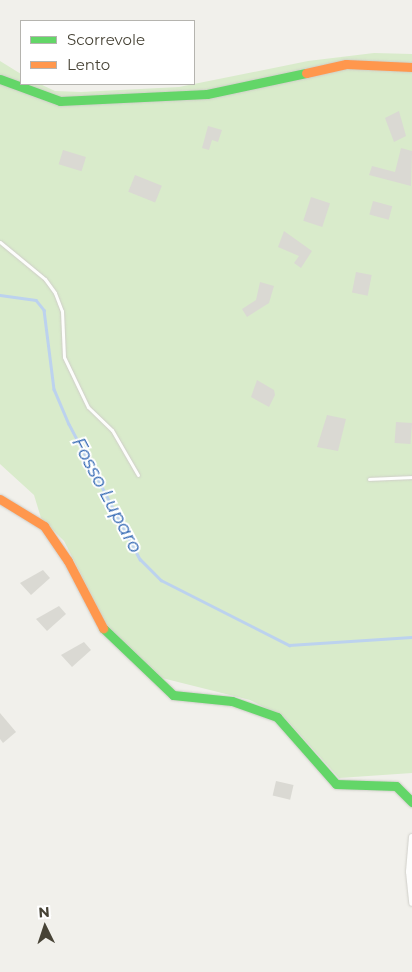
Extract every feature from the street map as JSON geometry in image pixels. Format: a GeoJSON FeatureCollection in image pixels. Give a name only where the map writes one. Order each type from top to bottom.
{"type":"FeatureCollection","features":[{"type":"Feature","properties":{"kind":"street"},"geometry":{"type":"LineString","coordinates":[[0,79],[60,101],[69,101],[207,94],[346,64],[412,67]]}},
{"type":"Feature","properties":{"kind":"street"},"geometry":{"type":"LineString","coordinates":[[0,499],[44,526],[68,561],[103,628],[174,694],[232,701],[277,718],[336,784],[378,783],[396,786],[412,802]]}},
{"type":"Feature","properties":{"kind":"street"},"geometry":{"type":"LineString","coordinates":[[412,837],[409,872],[412,903]]}},
{"type":"Feature","properties":{"kind":"lane"},"geometry":{"type":"LineString","coordinates":[[0,242],[45,279],[54,293],[62,311],[64,358],[88,407],[112,430],[138,476]]}},
{"type":"Feature","properties":{"kind":"lane"},"geometry":{"type":"LineString","coordinates":[[369,480],[412,477]]}},
{"type":"Feature","properties":{"kind":"green space"},"geometry":{"type":"Polygon","coordinates":[[[374,53],[412,54],[412,773],[339,778],[285,718],[250,700],[162,678],[106,624],[64,541],[41,518],[34,495],[0,464],[0,61],[20,73],[20,85],[42,85],[55,91],[81,92],[195,85],[308,61],[374,53]]]}},
{"type":"Feature","properties":{"kind":"building"},"geometry":{"type":"Polygon","coordinates":[[[399,111],[406,136],[394,142],[385,118],[399,111]]]}},
{"type":"Feature","properties":{"kind":"building"},"geometry":{"type":"Polygon","coordinates":[[[208,126],[222,130],[218,142],[212,140],[209,150],[202,148],[208,126]]]}},
{"type":"Feature","properties":{"kind":"building"},"geometry":{"type":"Polygon","coordinates":[[[401,148],[412,151],[411,186],[369,175],[372,166],[395,172],[401,148]]]}},
{"type":"Feature","properties":{"kind":"building"},"geometry":{"type":"Polygon","coordinates":[[[63,150],[86,157],[82,171],[59,164],[63,150]]]}},
{"type":"Feature","properties":{"kind":"building"},"geometry":{"type":"Polygon","coordinates":[[[135,175],[162,186],[155,203],[128,192],[135,175]]]}},
{"type":"Feature","properties":{"kind":"building"},"geometry":{"type":"Polygon","coordinates":[[[311,197],[330,203],[322,227],[303,221],[311,197]]]}},
{"type":"Feature","properties":{"kind":"building"},"geometry":{"type":"Polygon","coordinates":[[[373,201],[392,206],[389,220],[369,215],[373,201]]]}},
{"type":"Feature","properties":{"kind":"building"},"geometry":{"type":"Polygon","coordinates":[[[284,231],[312,251],[301,268],[294,263],[299,256],[278,247],[284,231]]]}},
{"type":"Feature","properties":{"kind":"building"},"geometry":{"type":"Polygon","coordinates":[[[356,272],[372,275],[368,296],[352,293],[356,272]]]}},
{"type":"Feature","properties":{"kind":"building"},"geometry":{"type":"Polygon","coordinates":[[[260,282],[274,286],[269,303],[247,317],[242,309],[256,300],[260,282]]]}},
{"type":"Feature","properties":{"kind":"building"},"geometry":{"type":"Polygon","coordinates":[[[257,380],[274,390],[275,395],[269,407],[251,397],[257,380]]]}},
{"type":"Feature","properties":{"kind":"building"},"geometry":{"type":"Polygon","coordinates":[[[327,415],[346,419],[338,451],[317,447],[327,415]]]}},
{"type":"Feature","properties":{"kind":"building"},"geometry":{"type":"Polygon","coordinates":[[[396,422],[412,423],[410,444],[395,443],[396,422]]]}},
{"type":"Feature","properties":{"kind":"building"},"geometry":{"type":"Polygon","coordinates":[[[43,570],[50,578],[31,595],[20,583],[43,570]]]}},
{"type":"Feature","properties":{"kind":"building"},"geometry":{"type":"Polygon","coordinates":[[[59,606],[66,614],[47,631],[36,619],[59,606]]]}},
{"type":"Feature","properties":{"kind":"building"},"geometry":{"type":"Polygon","coordinates":[[[84,642],[91,650],[72,667],[61,655],[84,642]]]}},
{"type":"Feature","properties":{"kind":"building"},"geometry":{"type":"Polygon","coordinates":[[[0,713],[16,732],[3,743],[0,739],[0,713]]]}},
{"type":"Feature","properties":{"kind":"building"},"geometry":{"type":"Polygon","coordinates":[[[276,781],[294,785],[290,800],[273,796],[276,781]]]}},
{"type":"Feature","properties":{"kind":"waterway","name":"Fosso Luparo"},"geometry":{"type":"LineString","coordinates":[[0,295],[36,300],[44,310],[54,389],[69,424],[140,559],[161,580],[289,645],[412,637]]}},
{"type":"Feature","properties":{"kind":"traffic: fast"},"geometry":{"type":"LineString","coordinates":[[0,79],[60,101],[207,94],[306,73]]}},
{"type":"Feature","properties":{"kind":"traffic: fast"},"geometry":{"type":"LineString","coordinates":[[103,628],[173,695],[232,701],[277,717],[336,784],[396,786],[412,802]]}},
{"type":"Feature","properties":{"kind":"traffic: slow"},"geometry":{"type":"LineString","coordinates":[[306,73],[346,64],[412,67]]}},
{"type":"Feature","properties":{"kind":"traffic: slow"},"geometry":{"type":"LineString","coordinates":[[0,499],[44,526],[68,561],[103,628]]}}]}
